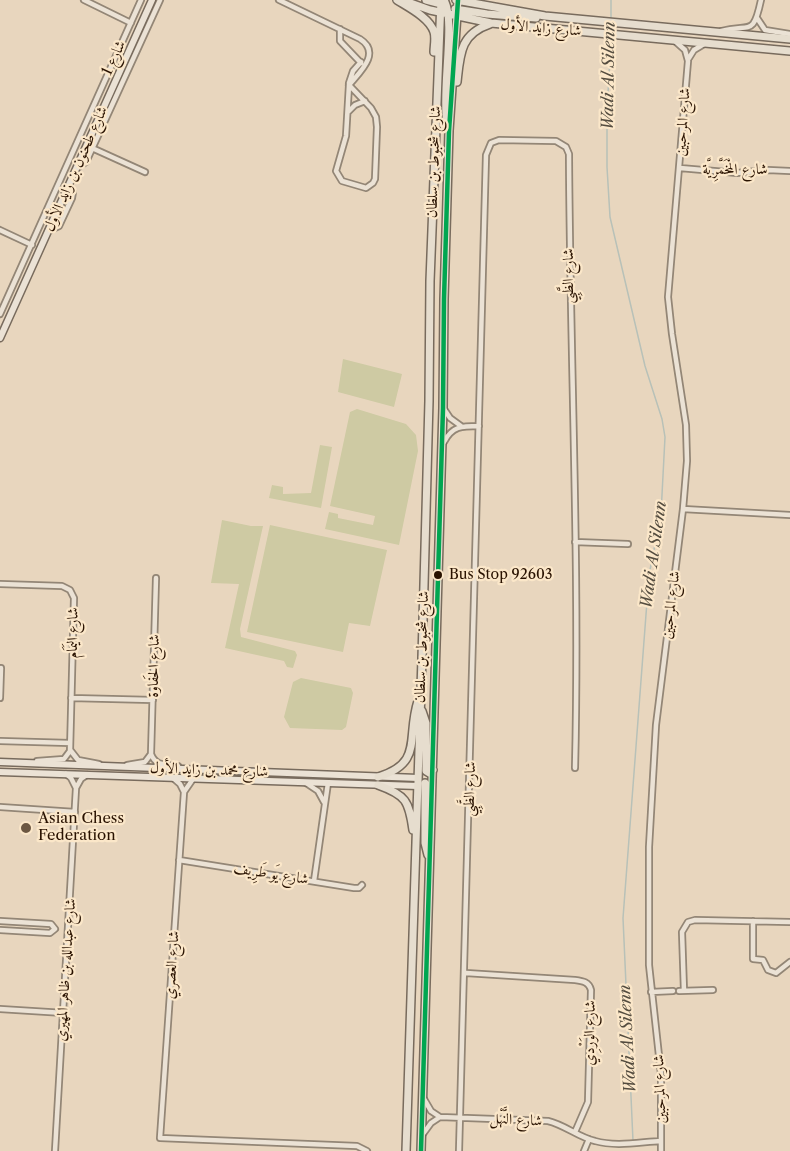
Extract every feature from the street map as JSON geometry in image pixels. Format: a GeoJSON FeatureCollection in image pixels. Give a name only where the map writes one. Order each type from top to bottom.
{"type":"FeatureCollection","features":[{"type":"Feature","properties":{"kind":"main road","name":"شارع طحنون بن زايد الأول"},"geometry":{"type":"LineString","coordinates":[[0,338],[152,0]]}},
{"type":"Feature","properties":{"kind":"main road"},"geometry":{"type":"LineString","coordinates":[[397,0],[418,15],[434,32],[437,72]]}},
{"type":"Feature","properties":{"kind":"main road","name":"شارع زايد الأول"},"geometry":{"type":"LineString","coordinates":[[402,0],[545,16],[790,37]]}},
{"type":"Feature","properties":{"kind":"main road"},"geometry":{"type":"LineString","coordinates":[[426,0],[526,18],[545,16]]}},
{"type":"Feature","properties":{"kind":"main road"},"geometry":{"type":"LineString","coordinates":[[487,0],[504,10]]}},
{"type":"Feature","properties":{"kind":"main road","name":"شارع شخبوط بن سلطان"},"geometry":{"type":"LineString","coordinates":[[406,1151],[421,693],[437,72],[450,6]]}},
{"type":"Feature","properties":{"kind":"main road","name":"شارع شخبوط بن سلطان"},"geometry":{"type":"LineString","coordinates":[[421,1151],[443,408],[450,6]]}},
{"type":"Feature","properties":{"kind":"main road","name":"شارع زايد الأول"},"geometry":{"type":"LineString","coordinates":[[450,6],[491,23],[790,51]]}},
{"type":"Feature","properties":{"kind":"main road"},"geometry":{"type":"LineString","coordinates":[[449,131],[455,109],[461,48],[475,31],[491,23]]}},
{"type":"Feature","properties":{"kind":"main road"},"geometry":{"type":"LineString","coordinates":[[416,854],[409,806],[400,795],[378,781],[406,761],[410,749],[415,711],[421,693]]}},
{"type":"Feature","properties":{"kind":"main road"},"geometry":{"type":"LineString","coordinates":[[420,709],[426,723],[426,771],[433,773]]}},
{"type":"Feature","properties":{"kind":"main road","name":"شارع محمد بن زايد الأول"},"geometry":{"type":"LineString","coordinates":[[0,762],[364,776],[378,781]]}},
{"type":"Feature","properties":{"kind":"main road","name":"شارع محمد بن زايد الأول"},"geometry":{"type":"LineString","coordinates":[[0,772],[306,783],[417,782]]}},
{"type":"Feature","properties":{"kind":"main road"},"geometry":{"type":"LineString","coordinates":[[430,861],[425,843],[417,782],[433,773]]}},
{"type":"Feature","properties":{"kind":"main road"},"geometry":{"type":"LineString","coordinates":[[327,783],[330,778],[356,779],[364,776]]}},
{"type":"Feature","properties":{"kind":"street"},"geometry":{"type":"LineString","coordinates":[[84,0],[131,23]]}},
{"type":"Feature","properties":{"kind":"street","name":"شارع 1"},"geometry":{"type":"LineString","coordinates":[[0,314],[141,0]]}},
{"type":"Feature","properties":{"kind":"street"},"geometry":{"type":"LineString","coordinates":[[77,168],[85,164],[160,0]]}},
{"type":"Feature","properties":{"kind":"street"},"geometry":{"type":"LineString","coordinates":[[279,0],[364,41],[369,49],[369,58],[349,85]]}},
{"type":"Feature","properties":{"kind":"street"},"geometry":{"type":"LineString","coordinates":[[719,32],[749,28],[757,18],[761,0]]}},
{"type":"Feature","properties":{"kind":"street"},"geometry":{"type":"LineString","coordinates":[[757,18],[765,30],[790,37]]}},
{"type":"Feature","properties":{"kind":"street"},"geometry":{"type":"LineString","coordinates":[[340,29],[340,40],[361,63]]}},
{"type":"Feature","properties":{"kind":"street"},"geometry":{"type":"LineString","coordinates":[[674,40],[683,47],[688,61]]}},
{"type":"Feature","properties":{"kind":"street"},"geometry":{"type":"LineString","coordinates":[[688,61],[694,50],[707,43]]}},
{"type":"Feature","properties":{"kind":"street"},"geometry":{"type":"LineString","coordinates":[[349,85],[374,112],[378,127],[375,179],[366,188],[346,183],[337,175],[336,166],[346,136],[349,85],[353,71],[369,58]]}},
{"type":"Feature","properties":{"kind":"street","name":"شارع المرحبين"},"geometry":{"type":"LineString","coordinates":[[661,1151],[661,1074],[649,965],[649,857],[654,749],[687,461],[686,424],[668,305],[688,61]]}},
{"type":"Feature","properties":{"kind":"street"},"geometry":{"type":"LineString","coordinates":[[348,112],[355,105],[365,101]]}},
{"type":"Feature","properties":{"kind":"street","name":"شارع الظَّبِي"},"geometry":{"type":"LineString","coordinates":[[459,1151],[466,973],[486,150],[491,143],[498,140],[560,142],[569,154],[577,659],[575,768]]}},
{"type":"Feature","properties":{"kind":"street"},"geometry":{"type":"LineString","coordinates":[[92,148],[145,172]]}},
{"type":"Feature","properties":{"kind":"street","name":"شارع المْخَمَّرِيَّة"},"geometry":{"type":"LineString","coordinates":[[680,168],[737,173],[768,170],[790,171]]}},
{"type":"Feature","properties":{"kind":"street"},"geometry":{"type":"LineString","coordinates":[[0,230],[32,244]]}},
{"type":"Feature","properties":{"kind":"street"},"geometry":{"type":"LineString","coordinates":[[443,408],[460,426]]}},
{"type":"Feature","properties":{"kind":"street"},"geometry":{"type":"LineString","coordinates":[[442,445],[449,433],[460,426],[479,426]]}},
{"type":"Feature","properties":{"kind":"street"},"geometry":{"type":"LineString","coordinates":[[682,510],[790,515]]}},
{"type":"Feature","properties":{"kind":"street"},"geometry":{"type":"LineString","coordinates":[[575,542],[628,544]]}},
{"type":"Feature","properties":{"kind":"street","name":"شارع الحَفاوة"},"geometry":{"type":"LineString","coordinates":[[151,754],[156,578]]}},
{"type":"Feature","properties":{"kind":"street","name":"شارع اليَمَام"},"geometry":{"type":"LineString","coordinates":[[0,584],[62,586],[72,594],[70,746]]}},
{"type":"Feature","properties":{"kind":"street"},"geometry":{"type":"LineString","coordinates":[[0,698],[1,668]]}},
{"type":"Feature","properties":{"kind":"street"},"geometry":{"type":"LineString","coordinates":[[71,698],[153,700]]}},
{"type":"Feature","properties":{"kind":"street"},"geometry":{"type":"LineString","coordinates":[[0,741],[70,746]]}},
{"type":"Feature","properties":{"kind":"street"},"geometry":{"type":"LineString","coordinates":[[33,763],[42,760],[64,759],[69,755],[70,746]]}},
{"type":"Feature","properties":{"kind":"street"},"geometry":{"type":"LineString","coordinates":[[70,746],[72,755],[78,760],[104,767]]}},
{"type":"Feature","properties":{"kind":"street"},"geometry":{"type":"LineString","coordinates":[[121,767],[145,762],[151,754],[160,765],[178,766],[187,770]]}},
{"type":"Feature","properties":{"kind":"street"},"geometry":{"type":"LineString","coordinates":[[65,774],[71,778],[76,788]]}},
{"type":"Feature","properties":{"kind":"street"},"geometry":{"type":"LineString","coordinates":[[76,788],[81,779],[87,775]]}},
{"type":"Feature","properties":{"kind":"street"},"geometry":{"type":"LineString","coordinates":[[174,778],[184,792]]}},
{"type":"Feature","properties":{"kind":"street","name":"شارع العصري"},"geometry":{"type":"LineString","coordinates":[[193,778],[184,792],[160,1138],[357,1146],[367,1151]]}},
{"type":"Feature","properties":{"kind":"street"},"geometry":{"type":"LineString","coordinates":[[306,783],[318,791],[325,804]]}},
{"type":"Feature","properties":{"kind":"street"},"geometry":{"type":"LineString","coordinates":[[314,881],[327,783]]}},
{"type":"Feature","properties":{"kind":"street","name":"شارع عبدالله بن ظاهر المهيري"},"geometry":{"type":"LineString","coordinates":[[55,1151],[76,788]]}},
{"type":"Feature","properties":{"kind":"street"},"geometry":{"type":"LineString","coordinates":[[0,807],[75,812]]}},
{"type":"Feature","properties":{"kind":"street","name":"شارع يَو طَرِيف"},"geometry":{"type":"LineString","coordinates":[[179,860],[357,888],[362,885]]}},
{"type":"Feature","properties":{"kind":"street"},"geometry":{"type":"LineString","coordinates":[[679,991],[682,932],[686,924],[695,920],[790,922]]}},
{"type":"Feature","properties":{"kind":"street"},"geometry":{"type":"LineString","coordinates":[[0,921],[51,924],[55,929]]}},
{"type":"Feature","properties":{"kind":"street"},"geometry":{"type":"LineString","coordinates":[[753,921],[753,959],[763,960],[768,970],[774,973],[790,962]]}},
{"type":"Feature","properties":{"kind":"street"},"geometry":{"type":"LineString","coordinates":[[0,930],[50,933],[55,929],[69,929]]}},
{"type":"Feature","properties":{"kind":"street","name":"شارع الوَرْدِي"},"geometry":{"type":"LineString","coordinates":[[466,973],[575,980],[589,985],[591,990],[588,1102],[575,1132]]}},
{"type":"Feature","properties":{"kind":"street"},"geometry":{"type":"LineString","coordinates":[[651,992],[713,990]]}},
{"type":"Feature","properties":{"kind":"street"},"geometry":{"type":"LineString","coordinates":[[0,1009],[63,1013]]}},
{"type":"Feature","properties":{"kind":"street"},"geometry":{"type":"LineString","coordinates":[[422,1136],[427,1126],[440,1117],[431,1111],[423,1096]]}},
{"type":"Feature","properties":{"kind":"street","name":"شارع النَّهْل"},"geometry":{"type":"LineString","coordinates":[[440,1117],[542,1121],[558,1124],[589,1139],[613,1144],[661,1141]]}},
{"type":"Feature","properties":{"kind":"street"},"geometry":{"type":"LineString","coordinates":[[584,1151],[589,1139]]}},
{"type":"Feature","properties":{"kind":"shaded area"},"geometry":{"type":"Polygon","coordinates":[[[343,359],[402,374],[394,407],[338,392],[343,359]]]}},
{"type":"Feature","properties":{"kind":"shaded area"},"geometry":{"type":"Polygon","coordinates":[[[357,409],[406,424],[416,435],[418,451],[399,545],[325,529],[329,512],[338,514],[338,518],[373,525],[375,516],[330,506],[350,412],[357,409]]]}},
{"type":"Feature","properties":{"kind":"shaded area"},"geometry":{"type":"Polygon","coordinates":[[[320,445],[332,447],[321,508],[269,498],[272,485],[283,487],[283,494],[311,493],[320,445]]]}},
{"type":"Feature","properties":{"kind":"shaded area"},"geometry":{"type":"Polygon","coordinates":[[[222,520],[263,526],[240,629],[241,637],[295,651],[297,655],[293,668],[287,667],[284,661],[225,648],[239,584],[211,583],[222,520]]]}},
{"type":"Feature","properties":{"kind":"shaded area"},"geometry":{"type":"Polygon","coordinates":[[[270,525],[387,550],[370,626],[349,623],[343,652],[247,632],[270,525]]]}},
{"type":"Feature","properties":{"kind":"shaded area"},"geometry":{"type":"Polygon","coordinates":[[[301,678],[351,688],[353,693],[346,727],[342,730],[290,728],[284,717],[293,682],[301,678]]]}},
{"type":"Feature","properties":{"kind":"waterway","name":"Wadi Al Silenn"},"geometry":{"type":"LineString","coordinates":[[611,0],[611,20]]}},
{"type":"Feature","properties":{"kind":"waterway","name":"Wadi Al Silenn"},"geometry":{"type":"LineString","coordinates":[[611,37],[607,113],[610,217],[645,366],[662,419],[665,437],[661,514],[649,575],[623,918],[633,1141]]}},
{"type":"Feature","properties":{"kind":"transit line"},"geometry":{"type":"LineString","coordinates":[[421,1151],[449,131],[458,0]]}},
{"type":"Feature","properties":{"kind":"place","name":"Bus Stop 92603"},"geometry":{"type":"Point","coordinates":[438,575]}},
{"type":"Feature","properties":{"kind":"place","name":"Asian Chess Federation"},"geometry":{"type":"Point","coordinates":[26,828]}}]}
